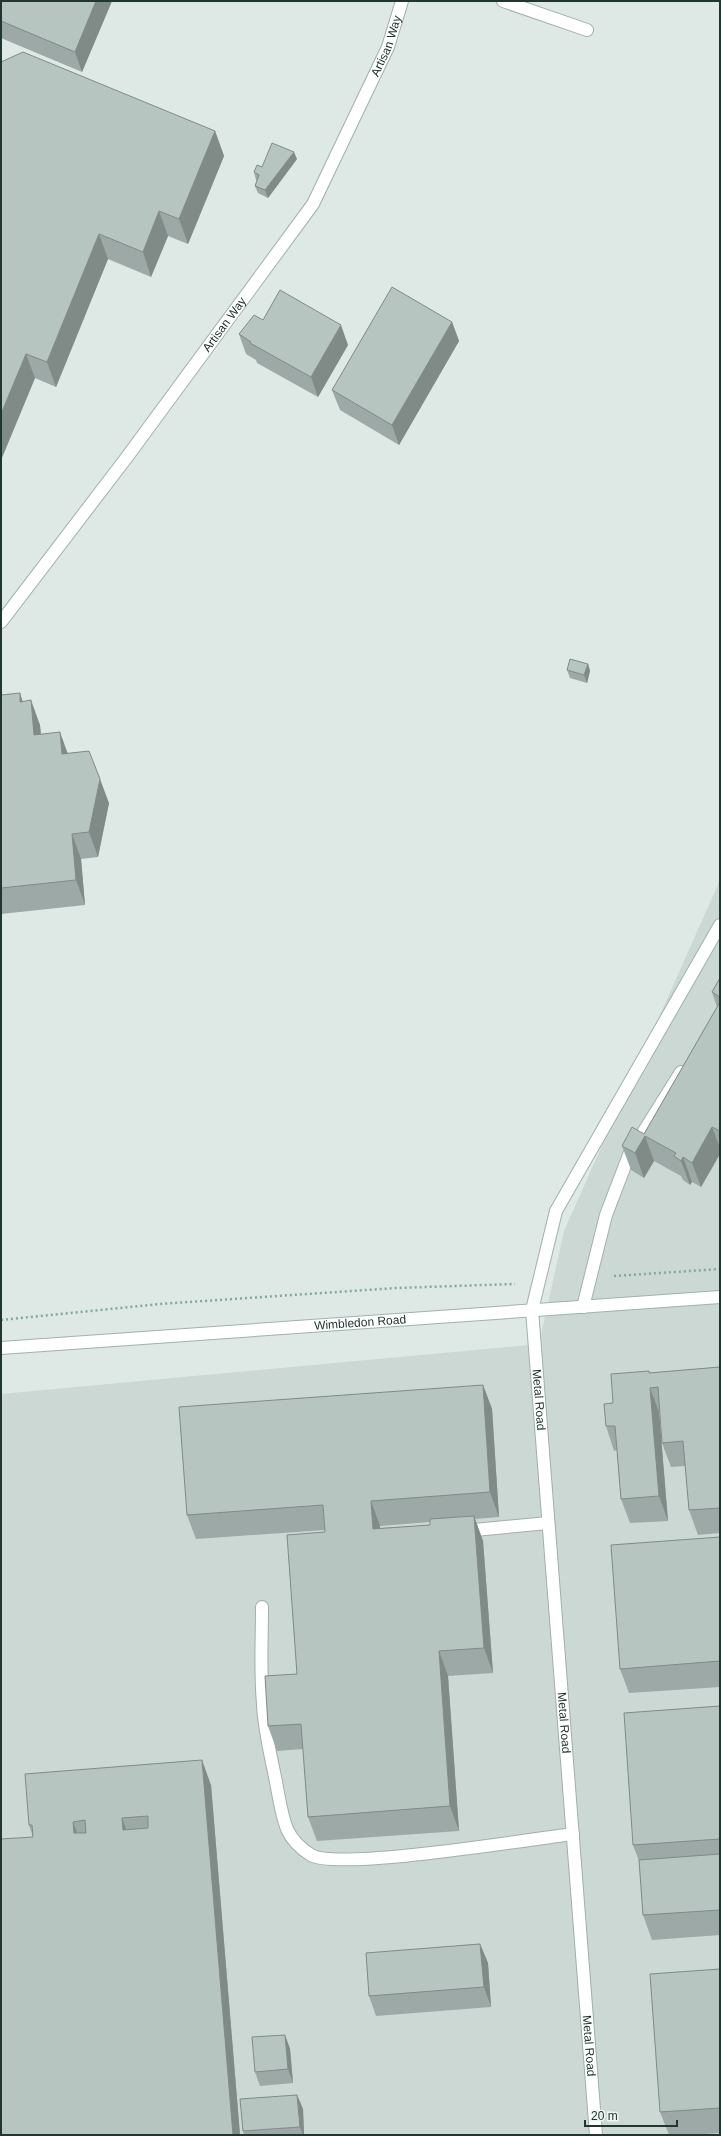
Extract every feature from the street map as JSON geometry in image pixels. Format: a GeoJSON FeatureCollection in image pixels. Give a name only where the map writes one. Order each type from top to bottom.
{"type":"FeatureCollection","features":[{"type":"Feature","properties":{"kind":"street","name":"Artisan Way"},"geometry":{"type":"LineString","coordinates":[[1,622],[127,457],[313,204],[388,47],[402,1]]}},
{"type":"Feature","properties":{"kind":"street"},"geometry":{"type":"LineString","coordinates":[[503,1],[587,30]]}},
{"type":"Feature","properties":{"kind":"street","name":"Metal Road"},"geometry":{"type":"LineString","coordinates":[[596,2135],[532,1310],[556,1211],[720,925]]}},
{"type":"Feature","properties":{"kind":"street"},"geometry":{"type":"LineString","coordinates":[[583,1307],[606,1215],[629,1155],[687,1062]]}},
{"type":"Feature","properties":{"kind":"street","name":"Wimbledon Road"},"geometry":{"type":"LineString","coordinates":[[1,1348],[720,1297]]}},
{"type":"Feature","properties":{"kind":"street"},"geometry":{"type":"LineString","coordinates":[[448,1533],[548,1524]]}},
{"type":"Feature","properties":{"kind":"street"},"geometry":{"type":"LineString","coordinates":[[262,1607],[263,1704],[270,1752],[287,1829],[301,1848],[312,1856],[325,1860],[347,1860],[402,1856],[573,1834]]}},
{"type":"Feature","properties":{"kind":"path"},"geometry":{"type":"LineString","coordinates":[[1,1320],[175,1303],[396,1288],[491,1286]]}},
{"type":"Feature","properties":{"kind":"shaded area"},"geometry":{"type":"Polygon","coordinates":[[[720,880],[720,2135],[1,2135],[1,1394],[539,1344],[564,1231],[720,880]]]}},
{"type":"Feature","properties":{"kind":"building"},"geometry":{"type":"Polygon","coordinates":[[[1,1],[96,1],[75,52],[1,21],[1,1]]]}},
{"type":"Feature","properties":{"kind":"building"},"geometry":{"type":"Polygon","coordinates":[[[23,52],[215,131],[179,219],[159,211],[143,252],[99,234],[47,362],[26,354],[1,414],[1,62],[23,52]]]}},
{"type":"Feature","properties":{"kind":"building"},"geometry":{"type":"Polygon","coordinates":[[[272,143],[294,152],[265,190],[255,186],[259,175],[254,172],[257,165],[262,167],[272,143]]]}},
{"type":"Feature","properties":{"kind":"building"},"geometry":{"type":"Polygon","coordinates":[[[392,287],[452,322],[392,425],[332,390],[392,287]]]}},
{"type":"Feature","properties":{"kind":"building"},"geometry":{"type":"Polygon","coordinates":[[[280,290],[341,325],[311,377],[250,343],[251,342],[239,334],[254,315],[263,320],[280,290]]]}},
{"type":"Feature","properties":{"kind":"building"},"geometry":{"type":"Polygon","coordinates":[[[570,659],[588,664],[584,675],[567,670],[570,659]]]}},
{"type":"Feature","properties":{"kind":"building"},"geometry":{"type":"Polygon","coordinates":[[[20,693],[20,702],[31,700],[34,735],[60,732],[62,754],[89,751],[100,779],[89,832],[72,834],[76,880],[1,888],[1,695],[20,693]]]}},
{"type":"Feature","properties":{"kind":"building"},"geometry":{"type":"Polygon","coordinates":[[[720,978],[720,997],[712,992],[720,978]]]}},
{"type":"Feature","properties":{"kind":"building"},"geometry":{"type":"Polygon","coordinates":[[[720,1002],[720,1131],[712,1127],[692,1163],[683,1157],[681,1161],[674,1156],[676,1153],[645,1136],[635,1153],[622,1146],[632,1127],[644,1134],[720,1002]]]}},
{"type":"Feature","properties":{"kind":"building"},"geometry":{"type":"Polygon","coordinates":[[[720,1367],[720,1508],[689,1510],[683,1441],[662,1443],[658,1387],[650,1388],[659,1496],[621,1499],[615,1426],[606,1426],[604,1404],[613,1403],[611,1374],[649,1371],[649,1373],[720,1367]]]}},
{"type":"Feature","properties":{"kind":"building"},"geometry":{"type":"Polygon","coordinates":[[[483,1385],[490,1492],[371,1501],[373,1529],[430,1525],[430,1519],[474,1516],[484,1648],[439,1651],[450,1806],[308,1817],[301,1724],[268,1726],[265,1676],[297,1674],[287,1535],[325,1532],[323,1505],[187,1515],[179,1407],[483,1385]]]}},
{"type":"Feature","properties":{"kind":"building"},"geometry":{"type":"Polygon","coordinates":[[[720,1537],[720,1661],[620,1669],[611,1545],[720,1537]]]}},
{"type":"Feature","properties":{"kind":"building"},"geometry":{"type":"Polygon","coordinates":[[[720,1706],[720,1839],[633,1845],[624,1713],[720,1706]]]}},
{"type":"Feature","properties":{"kind":"building"},"geometry":{"type":"Polygon","coordinates":[[[202,1760],[233,2135],[1,2135],[1,1839],[33,1837],[32,1825],[29,1825],[25,1774],[202,1760]],[[148,1816],[122,1818],[123,1830],[148,1828],[148,1816]],[[85,1820],[73,1822],[74,1833],[86,1833],[85,1820]]]}},
{"type":"Feature","properties":{"kind":"building"},"geometry":{"type":"Polygon","coordinates":[[[720,1854],[720,1910],[643,1915],[639,1860],[720,1854]]]}},
{"type":"Feature","properties":{"kind":"building"},"geometry":{"type":"Polygon","coordinates":[[[480,1944],[484,1987],[369,1996],[366,1953],[480,1944]]]}},
{"type":"Feature","properties":{"kind":"building"},"geometry":{"type":"Polygon","coordinates":[[[720,1969],[720,2108],[660,2112],[650,1974],[720,1969]]]}},
{"type":"Feature","properties":{"kind":"building"},"geometry":{"type":"Polygon","coordinates":[[[285,2035],[288,2069],[255,2072],[252,2037],[285,2035]]]}},
{"type":"Feature","properties":{"kind":"building"},"geometry":{"type":"Polygon","coordinates":[[[297,2095],[300,2127],[243,2131],[240,2099],[297,2095]]]}}]}
